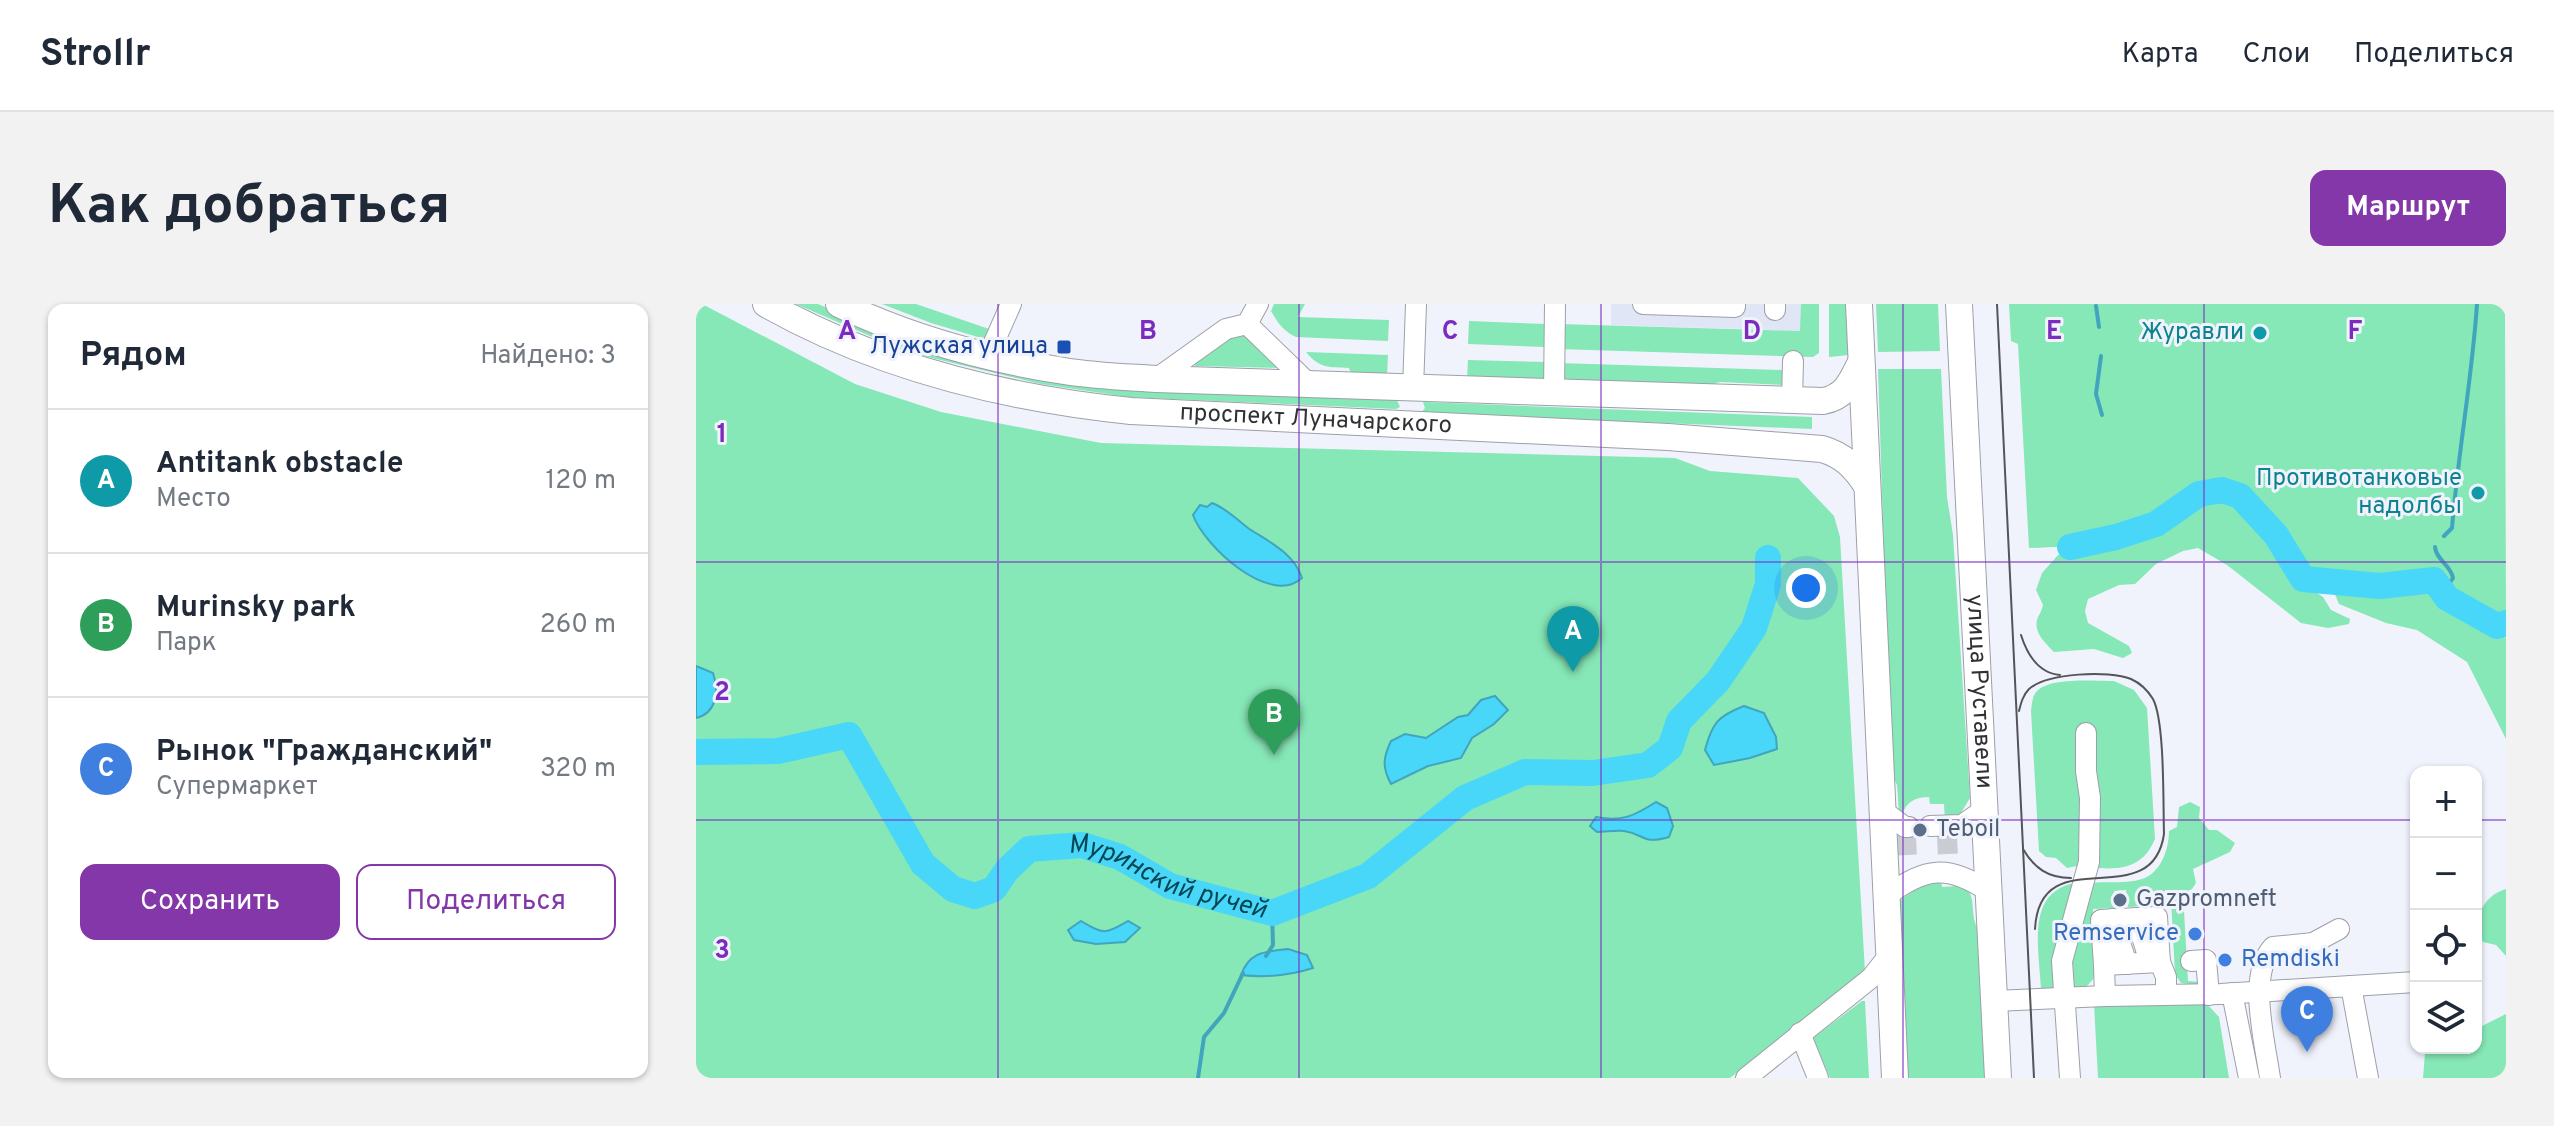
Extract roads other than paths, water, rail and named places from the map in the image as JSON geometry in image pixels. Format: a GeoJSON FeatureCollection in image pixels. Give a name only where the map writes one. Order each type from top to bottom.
{"type":"FeatureCollection","features":[{"type":"Feature","properties":{"kind":"main road","name":"проспект Луначарского"},"geometry":{"type":"LineString","coordinates":[[766,304],[853,346],[922,371],[1035,398],[1131,411],[1668,437],[1822,449],[1844,458],[1857,470],[1867,486]]}},
{"type":"Feature","properties":{"kind":"main road","name":"проспект Луначарского"},"geometry":{"type":"LineString","coordinates":[[839,304],[927,339],[988,356],[1066,372],[1156,379],[1792,400],[1832,399],[1848,388],[1861,362]]}},
{"type":"Feature","properties":{"kind":"main road"},"geometry":{"type":"LineString","coordinates":[[1859,304],[1895,1078]]}},
{"type":"Feature","properties":{"kind":"main road","name":"улица Руставели"},"geometry":{"type":"LineString","coordinates":[[1959,304],[1998,1078]]}},
{"type":"Feature","properties":{"kind":"main road"},"geometry":{"type":"LineString","coordinates":[[1405,424],[1414,410],[1413,389]]}},
{"type":"Feature","properties":{"kind":"street"},"geometry":{"type":"LineString","coordinates":[[988,356],[1011,304]]}},
{"type":"Feature","properties":{"kind":"street"},"geometry":{"type":"LineString","coordinates":[[1156,379],[1226,329],[1247,324],[1258,304]]}},
{"type":"Feature","properties":{"kind":"street"},"geometry":{"type":"LineString","coordinates":[[1413,389],[1416,304]]}},
{"type":"Feature","properties":{"kind":"street"},"geometry":{"type":"LineString","coordinates":[[1554,393],[1555,304]]}},
{"type":"Feature","properties":{"kind":"street"},"geometry":{"type":"LineString","coordinates":[[1643,304],[1735,307],[1735,304]]}},
{"type":"Feature","properties":{"kind":"street"},"geometry":{"type":"LineString","coordinates":[[1247,324],[1310,385]]}},
{"type":"Feature","properties":{"kind":"street"},"geometry":{"type":"LineString","coordinates":[[1792,400],[1793,361]]}},
{"type":"Feature","properties":{"kind":"street"},"geometry":{"type":"LineString","coordinates":[[2070,1078],[2062,961],[2089,862],[2090,798],[2086,733]]}},
{"type":"Feature","properties":{"kind":"street"},"geometry":{"type":"LineString","coordinates":[[1882,810],[1924,829],[1962,825],[1985,809]]}},
{"type":"Feature","properties":{"kind":"street"},"geometry":{"type":"LineString","coordinates":[[1887,896],[1908,870],[1927,873],[1948,865],[1989,892]]}},
{"type":"Feature","properties":{"kind":"street"},"geometry":{"type":"LineString","coordinates":[[2105,996],[2101,920],[2157,917],[2144,963]]}},
{"type":"Feature","properties":{"kind":"street"},"geometry":{"type":"LineString","coordinates":[[2124,919],[2144,963],[2166,977],[2166,994]]}},
{"type":"Feature","properties":{"kind":"street"},"geometry":{"type":"LineString","coordinates":[[2270,1078],[2258,991],[2265,956],[2273,947],[2313,943],[2339,929]]}},
{"type":"Feature","properties":{"kind":"street"},"geometry":{"type":"LineString","coordinates":[[1746,1078],[1871,978],[1890,954]]}},
{"type":"Feature","properties":{"kind":"street"},"geometry":{"type":"LineString","coordinates":[[2191,961],[2206,960],[2249,1078]]}},
{"type":"Feature","properties":{"kind":"street"},"geometry":{"type":"LineString","coordinates":[[2104,965],[2144,963]]}},
{"type":"Feature","properties":{"kind":"street"},"geometry":{"type":"LineString","coordinates":[[1994,1001],[2220,994],[2410,983]]}},
{"type":"Feature","properties":{"kind":"street"},"geometry":{"type":"LineString","coordinates":[[2351,986],[2368,1078]]}},
{"type":"Feature","properties":{"kind":"street"},"geometry":{"type":"LineString","coordinates":[[2220,994],[2237,1078]]}},
{"type":"Feature","properties":{"kind":"street"},"geometry":{"type":"LineString","coordinates":[[1800,1033],[1818,1078]]}},
{"type":"Feature","properties":{"kind":"water"},"geometry":{"type":"Polygon","coordinates":[[[1212,503],[1280,549],[1293,562],[1302,578],[1289,585],[1273,585],[1256,579],[1224,556],[1210,542],[1193,515],[1200,505],[1207,507],[1212,503]]]}},
{"type":"Feature","properties":{"kind":"water"},"geometry":{"type":"Polygon","coordinates":[[[696,666],[713,673],[716,687],[712,706],[696,718],[696,666]]]}},
{"type":"Feature","properties":{"kind":"water"},"geometry":{"type":"Polygon","coordinates":[[[1495,696],[1508,710],[1494,724],[1472,738],[1461,758],[1428,766],[1391,784],[1385,762],[1391,741],[1405,734],[1426,738],[1458,717],[1468,715],[1481,700],[1495,696]]]}},
{"type":"Feature","properties":{"kind":"water"},"geometry":{"type":"Polygon","coordinates":[[[1744,706],[1764,713],[1776,737],[1777,749],[1714,765],[1705,750],[1710,733],[1722,717],[1744,706]]]}},
{"type":"Feature","properties":{"kind":"water"},"geometry":{"type":"Polygon","coordinates":[[[1656,802],[1667,808],[1673,826],[1669,837],[1648,839],[1624,831],[1597,832],[1590,826],[1596,817],[1628,817],[1656,802]]]}},
{"type":"Feature","properties":{"kind":"water"},"geometry":{"type":"Polygon","coordinates":[[[1081,921],[1104,931],[1128,921],[1140,928],[1125,942],[1096,944],[1074,940],[1068,930],[1081,921]]]}},
{"type":"Feature","properties":{"kind":"water"},"geometry":{"type":"Polygon","coordinates":[[[1288,949],[1307,955],[1313,968],[1277,976],[1241,975],[1254,957],[1288,949]]]}},
{"type":"Feature","properties":{"kind":"waterway"},"geometry":{"type":"LineString","coordinates":[[2444,536],[2452,528],[2477,304]]}},
{"type":"Feature","properties":{"kind":"waterway"},"geometry":{"type":"LineString","coordinates":[[2096,306],[2099,327]]}},
{"type":"Feature","properties":{"kind":"waterway"},"geometry":{"type":"LineString","coordinates":[[2101,356],[2096,394],[2102,415]]}},
{"type":"Feature","properties":{"kind":"waterway","name":"Муринский ручей"},"geometry":{"type":"LineString","coordinates":[[2070,547],[2156,524],[2199,494],[2222,490],[2240,496],[2276,535],[2303,579],[2380,586],[2434,580],[2447,598],[2497,626],[2506,623]]}},
{"type":"Feature","properties":{"kind":"waterway"},"geometry":{"type":"LineString","coordinates":[[2435,547],[2453,578],[2443,593]]}},
{"type":"Feature","properties":{"kind":"waterway","name":"Муринский ручей"},"geometry":{"type":"LineString","coordinates":[[696,752],[778,751],[849,735],[923,864],[953,889],[975,896],[994,889],[1007,870],[1029,849],[1082,845],[1120,857],[1170,886],[1272,913],[1368,876],[1465,798],[1525,772],[1593,773],[1648,765],[1670,748],[1679,721],[1718,681],[1754,628],[1768,584],[1768,558]]}},
{"type":"Feature","properties":{"kind":"waterway"},"geometry":{"type":"LineString","coordinates":[[1266,956],[1273,945],[1272,913]]}},
{"type":"Feature","properties":{"kind":"waterway"},"geometry":{"type":"LineString","coordinates":[[1198,1078],[1204,1037],[1224,1013],[1243,973]]}},
{"type":"Feature","properties":{"kind":"tunnel"},"geometry":{"type":"LineString","coordinates":[[1947,834],[1948,859]]}},
{"type":"Feature","properties":{"kind":"tunnel"},"geometry":{"type":"LineString","coordinates":[[1906,835],[1907,860]]}},
{"type":"Feature","properties":{"kind":"tram line"},"geometry":{"type":"LineString","coordinates":[[1997,304],[2034,1078]]}},
{"type":"Feature","properties":{"kind":"tram line"},"geometry":{"type":"LineString","coordinates":[[2021,635],[2034,661],[2045,671],[2060,675]]}},
{"type":"Feature","properties":{"kind":"tram line"},"geometry":{"type":"LineString","coordinates":[[2019,711],[2029,689],[2049,679],[2078,675],[2121,676],[2146,690],[2153,699],[2160,726],[2164,834],[2155,858],[2139,871],[2075,880],[2056,887],[2041,902],[2035,929]]}},
{"type":"Feature","properties":{"kind":"tram line"},"geometry":{"type":"LineString","coordinates":[[2023,849],[2042,871],[2071,878]]}},
{"type":"Feature","properties":{"kind":"place","name":"Журавли"},"geometry":{"type":"Point","coordinates":[2260,333]}},
{"type":"Feature","properties":{"kind":"place","name":"Лужская улица"},"geometry":{"type":"Point","coordinates":[1064,347]}},
{"type":"Feature","properties":{"kind":"place","name":"Противотанковые надолбы"},"geometry":{"type":"Point","coordinates":[2478,493]}},
{"type":"Feature","properties":{"kind":"place","name":"Antitank obstacle"},"geometry":{"type":"Point","coordinates":[1573,672]}},
{"type":"Feature","properties":{"kind":"place","name":"Murinsky park"},"geometry":{"type":"Point","coordinates":[1274,755]}},
{"type":"Feature","properties":{"kind":"place","name":"Teboil"},"geometry":{"type":"Point","coordinates":[1920,830]}},
{"type":"Feature","properties":{"kind":"place","name":"Gazpromneft"},"geometry":{"type":"Point","coordinates":[2120,900]}},
{"type":"Feature","properties":{"kind":"place","name":"Remservice"},"geometry":{"type":"Point","coordinates":[2195,934]}},
{"type":"Feature","properties":{"kind":"place","name":"Remdiski"},"geometry":{"type":"Point","coordinates":[2225,960]}},
{"type":"Feature","properties":{"kind":"place","name":"Рынок \"Гражданский\""},"geometry":{"type":"Point","coordinates":[2307,1052]}}]}
